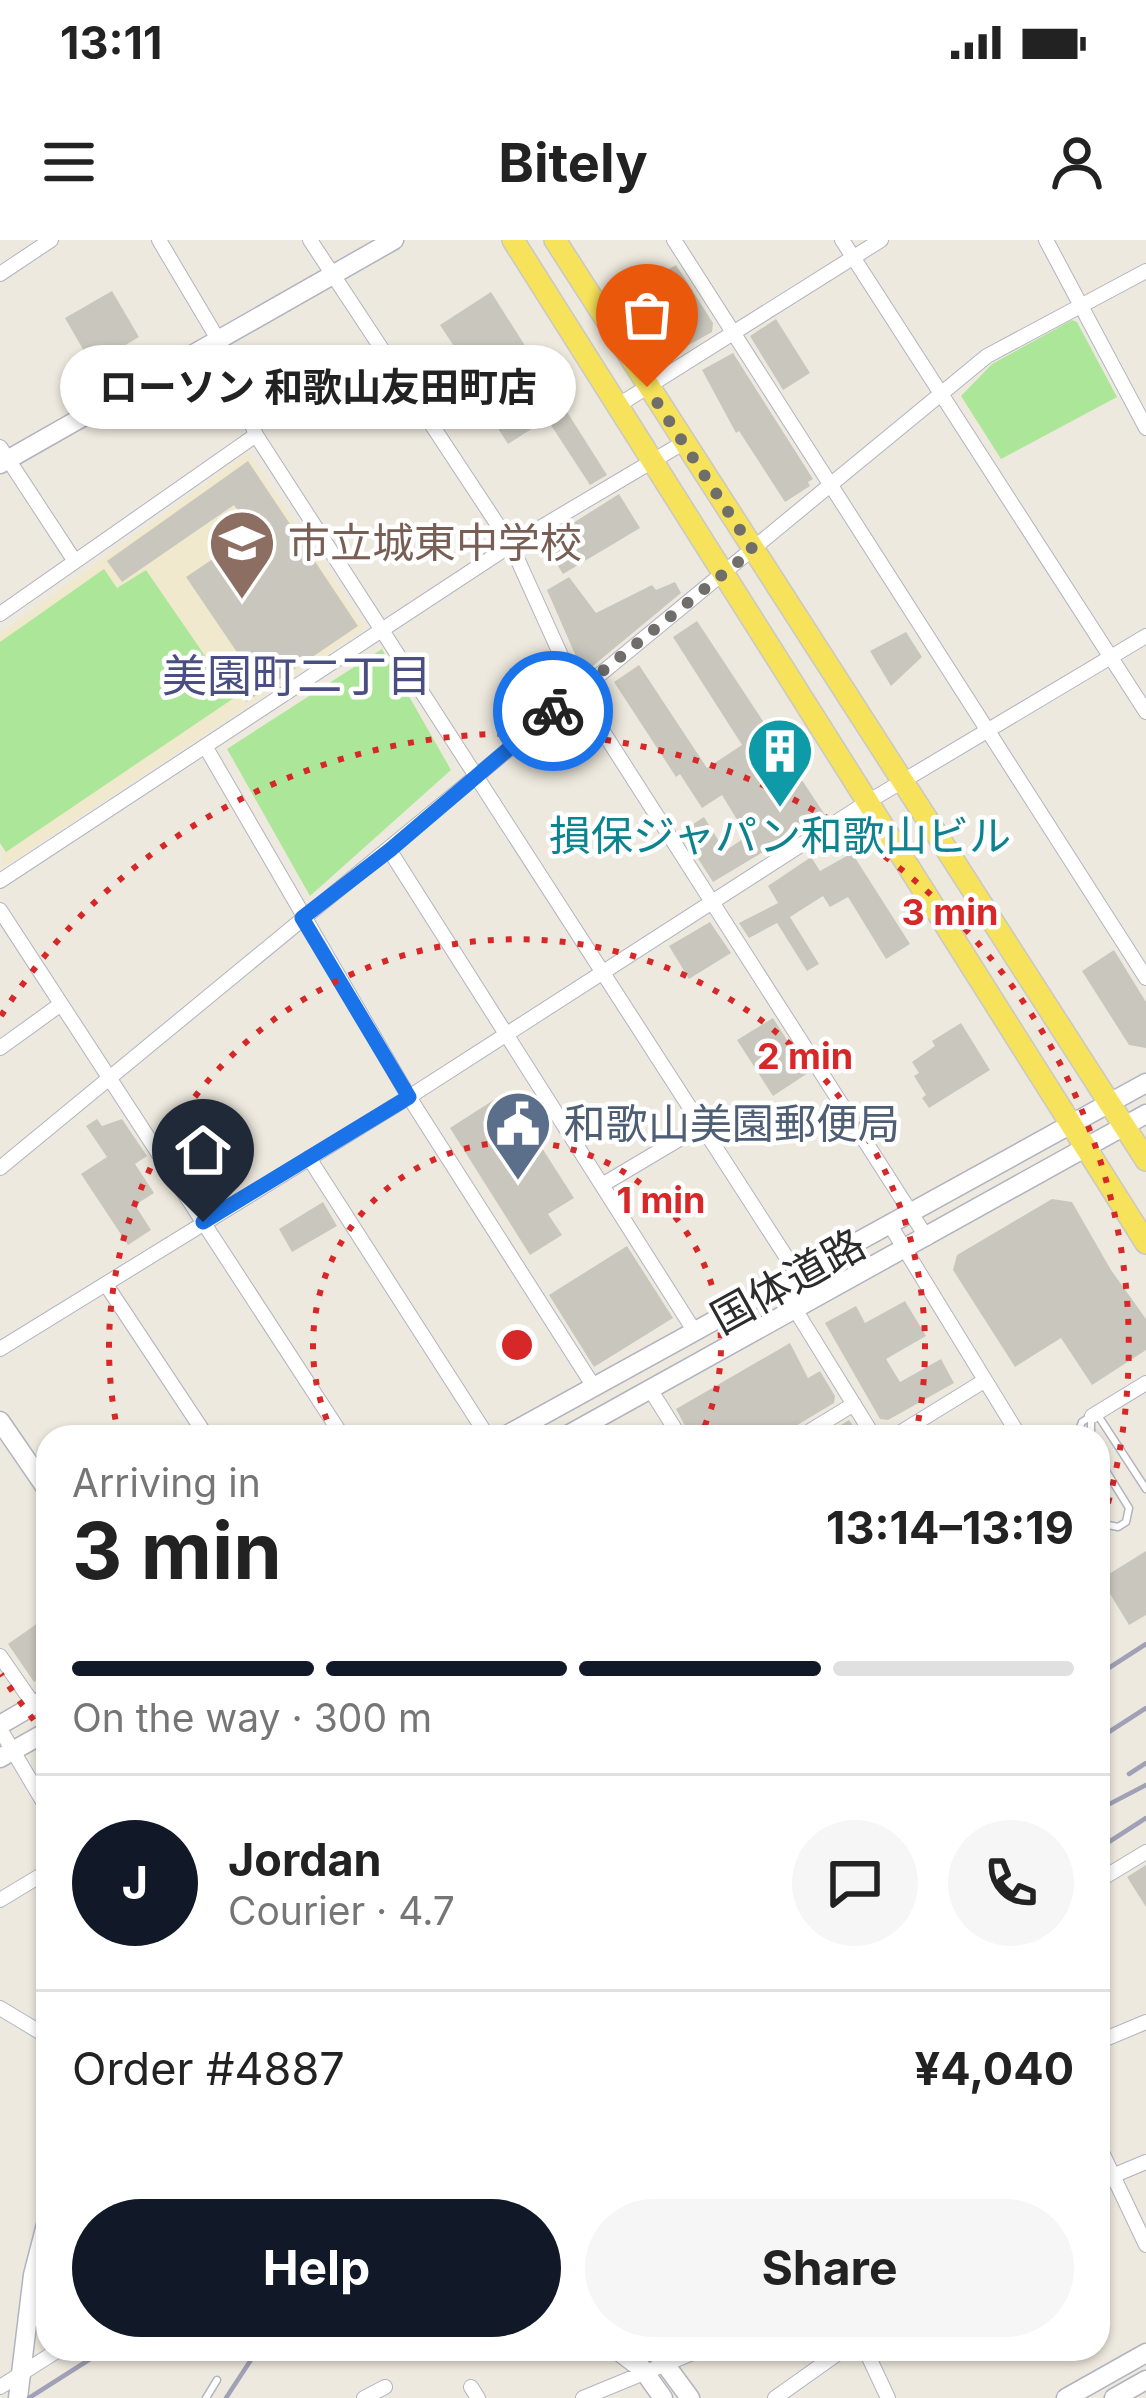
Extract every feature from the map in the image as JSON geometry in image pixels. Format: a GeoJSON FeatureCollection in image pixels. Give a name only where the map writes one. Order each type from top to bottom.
{"type":"FeatureCollection","features":[{"type":"Feature","properties":{"kind":"main road"},"geometry":{"type":"LineString","coordinates":[[513,240],[1146,1243]]}},
{"type":"Feature","properties":{"kind":"main road"},"geometry":{"type":"LineString","coordinates":[[555,240],[1146,1160]]}},
{"type":"Feature","properties":{"kind":"street"},"geometry":{"type":"LineString","coordinates":[[0,274],[51,240]]}},
{"type":"Feature","properties":{"kind":"street"},"geometry":{"type":"LineString","coordinates":[[159,240],[219,341],[256,435],[814,1300]]}},
{"type":"Feature","properties":{"kind":"street"},"geometry":{"type":"LineString","coordinates":[[310,240],[511,544],[577,691],[927,1238]]}},
{"type":"Feature","properties":{"kind":"street"},"geometry":{"type":"LineString","coordinates":[[74,560],[3,457],[394,240]]}},
{"type":"Feature","properties":{"kind":"street"},"geometry":{"type":"LineString","coordinates":[[674,240],[1146,978]]}},
{"type":"Feature","properties":{"kind":"street"},"geometry":{"type":"LineString","coordinates":[[842,240],[1146,712]]}},
{"type":"Feature","properties":{"kind":"street"},"geometry":{"type":"LineString","coordinates":[[617,406],[881,240]]}},
{"type":"Feature","properties":{"kind":"street"},"geometry":{"type":"LineString","coordinates":[[1046,240],[1146,428]]}},
{"type":"Feature","properties":{"kind":"street"},"geometry":{"type":"LineString","coordinates":[[0,1168],[987,356],[1146,271]]}},
{"type":"Feature","properties":{"kind":"street"},"geometry":{"type":"LineString","coordinates":[[0,614],[256,435]]}},
{"type":"Feature","properties":{"kind":"street"},"geometry":{"type":"LineString","coordinates":[[0,881],[511,544],[682,443]]}},
{"type":"Feature","properties":{"kind":"street"},"geometry":{"type":"LineString","coordinates":[[0,1349],[409,1097],[866,803],[1146,636]]}},
{"type":"Feature","properties":{"kind":"street"},"geometry":{"type":"LineString","coordinates":[[205,746],[409,1097],[594,1387]]}},
{"type":"Feature","properties":{"kind":"street"},"geometry":{"type":"LineString","coordinates":[[390,850],[695,1332]]}},
{"type":"Feature","properties":{"kind":"street"},"geometry":{"type":"LineString","coordinates":[[0,910],[335,1425]]}},
{"type":"Feature","properties":{"kind":"street"},"geometry":{"type":"LineString","coordinates":[[0,1048],[62,1004]]}},
{"type":"Feature","properties":{"kind":"street","name":"国体道路"},"geometry":{"type":"LineString","coordinates":[[525,1425],[1146,1084]]}},
{"type":"Feature","properties":{"kind":"street","name":"国体道路"},"geometry":{"type":"LineString","coordinates":[[586,1425],[1146,1114]]}},
{"type":"Feature","properties":{"kind":"street"},"geometry":{"type":"LineString","coordinates":[[602,1185],[703,1125]]}},
{"type":"Feature","properties":{"kind":"street"},"geometry":{"type":"LineString","coordinates":[[309,1158],[480,1425]]}},
{"type":"Feature","properties":{"kind":"street"},"geometry":{"type":"LineString","coordinates":[[890,1225],[1012,1425]]}},
{"type":"Feature","properties":{"kind":"street"},"geometry":{"type":"LineString","coordinates":[[780,1285],[867,1425]]}},
{"type":"Feature","properties":{"kind":"street"},"geometry":{"type":"LineString","coordinates":[[107,1286],[199,1425]]}},
{"type":"Feature","properties":{"kind":"street"},"geometry":{"type":"LineString","coordinates":[[912,1425],[984,1381]]}},
{"type":"Feature","properties":{"kind":"street"},"geometry":{"type":"LineString","coordinates":[[1094,1415],[1144,1388]]}},
{"type":"Feature","properties":{"kind":"street"},"geometry":{"type":"LineString","coordinates":[[650,1389],[672,1425]]}},
{"type":"Feature","properties":{"kind":"street"},"geometry":{"type":"LineString","coordinates":[[820,1425],[854,1404]]}},
{"type":"Feature","properties":{"kind":"street"},"geometry":{"type":"LineString","coordinates":[[0,1421],[36,1474]]}},
{"type":"Feature","properties":{"kind":"street"},"geometry":{"type":"LineString","coordinates":[[0,1656],[36,1696]]}},
{"type":"Feature","properties":{"kind":"street"},"geometry":{"type":"LineString","coordinates":[[36,1704],[0,1727],[7,1755],[36,1794]]}},
{"type":"Feature","properties":{"kind":"street"},"geometry":{"type":"LineString","coordinates":[[7,1755],[36,1738]]}},
{"type":"Feature","properties":{"kind":"street"},"geometry":{"type":"LineString","coordinates":[[1110,1874],[1146,1852]]}},
{"type":"Feature","properties":{"kind":"street"},"geometry":{"type":"LineString","coordinates":[[0,1900],[36,1878]]}},
{"type":"Feature","properties":{"kind":"street"},"geometry":{"type":"LineString","coordinates":[[0,2008],[36,2030]]}},
{"type":"Feature","properties":{"kind":"street"},"geometry":{"type":"LineString","coordinates":[[1110,2037],[1146,2023]]}},
{"type":"Feature","properties":{"kind":"street"},"geometry":{"type":"LineString","coordinates":[[1110,2178],[1146,2162]]}},
{"type":"Feature","properties":{"kind":"street"},"geometry":{"type":"LineString","coordinates":[[1110,2168],[1146,2245]]}},
{"type":"Feature","properties":{"kind":"street"},"geometry":{"type":"LineString","coordinates":[[10,2383],[36,2263]]}},
{"type":"Feature","properties":{"kind":"street"},"geometry":{"type":"LineString","coordinates":[[1066,2398],[1146,2353]]}},
{"type":"Feature","properties":{"kind":"street"},"geometry":{"type":"LineString","coordinates":[[10,2383],[42,2361]]}},
{"type":"Feature","properties":{"kind":"street"},"geometry":{"type":"LineString","coordinates":[[629,2361],[644,2372]]}},
{"type":"Feature","properties":{"kind":"street"},"geometry":{"type":"LineString","coordinates":[[636,2361],[663,2398]]}},
{"type":"Feature","properties":{"kind":"street"},"geometry":{"type":"LineString","coordinates":[[584,2398],[644,2372],[655,2361]]}},
{"type":"Feature","properties":{"kind":"street"},"geometry":{"type":"LineString","coordinates":[[666,2361],[690,2398]]}},
{"type":"Feature","properties":{"kind":"street"},"geometry":{"type":"LineString","coordinates":[[776,2398],[827,2361]]}},
{"type":"Feature","properties":{"kind":"street"},"geometry":{"type":"LineString","coordinates":[[871,2361],[888,2398]]}},
{"type":"Feature","properties":{"kind":"street"},"geometry":{"type":"LineString","coordinates":[[1114,2398],[1146,2380]]}},
{"type":"Feature","properties":{"kind":"street"},"geometry":{"type":"LineString","coordinates":[[364,2398],[385,2387]]}},
{"type":"Feature","properties":{"kind":"lane"},"geometry":{"type":"LineString","coordinates":[[1081,1425],[1094,1415]]}},
{"type":"Feature","properties":{"kind":"lane"},"geometry":{"type":"LineString","coordinates":[[1093,1425],[1094,1415]]}},
{"type":"Feature","properties":{"kind":"lane"},"geometry":{"type":"LineString","coordinates":[[1094,1415],[1101,1425]]}},
{"type":"Feature","properties":{"kind":"lane"},"geometry":{"type":"LineString","coordinates":[[1110,1438],[1146,1489]]}},
{"type":"Feature","properties":{"kind":"lane"},"geometry":{"type":"LineString","coordinates":[[1110,1477],[1129,1508],[1126,1522],[1110,1525]]}},
{"type":"Feature","properties":{"kind":"lane"},"geometry":{"type":"LineString","coordinates":[[206,2398],[217,2380]]}},
{"type":"Feature","properties":{"kind":"shaded area"},"geometry":{"type":"Polygon","coordinates":[[[248,453],[365,628],[2,868],[0,633],[248,453]]]}},
{"type":"Feature","properties":{"kind":"green space"},"geometry":{"type":"Polygon","coordinates":[[[1072,320],[1117,397],[1001,459],[961,396],[992,364],[1072,320]]]}},
{"type":"Feature","properties":{"kind":"green space"},"geometry":{"type":"Polygon","coordinates":[[[104,569],[117,588],[146,570],[234,698],[6,852],[0,843],[0,642],[104,569]]]}},
{"type":"Feature","properties":{"kind":"green space"},"geometry":{"type":"Polygon","coordinates":[[[382,649],[451,770],[310,896],[227,749],[382,649]]]}},
{"type":"Feature","properties":{"kind":"building"},"geometry":{"type":"Polygon","coordinates":[[[676,265],[713,323],[712,332],[678,351],[640,286],[676,265]]]}},
{"type":"Feature","properties":{"kind":"building"},"geometry":{"type":"Polygon","coordinates":[[[112,291],[139,337],[92,365],[65,318],[112,291]]]}},
{"type":"Feature","properties":{"kind":"building"},"geometry":{"type":"Polygon","coordinates":[[[491,292],[607,475],[590,485],[547,419],[508,444],[474,391],[480,386],[440,325],[491,292]]]}},
{"type":"Feature","properties":{"kind":"building"},"geometry":{"type":"Polygon","coordinates":[[[776,319],[810,373],[783,390],[750,336],[776,319]]]}},
{"type":"Feature","properties":{"kind":"building"},"geometry":{"type":"Polygon","coordinates":[[[733,353],[813,479],[785,502],[739,431],[736,433],[702,370],[733,353]]]}},
{"type":"Feature","properties":{"kind":"building"},"geometry":{"type":"Polygon","coordinates":[[[248,461],[358,626],[246,702],[233,681],[249,670],[186,577],[253,532],[234,505],[122,582],[107,561],[248,461]]]}},
{"type":"Feature","properties":{"kind":"building"},"geometry":{"type":"Polygon","coordinates":[[[619,494],[640,528],[563,574],[543,542],[619,494]]]}},
{"type":"Feature","properties":{"kind":"building"},"geometry":{"type":"Polygon","coordinates":[[[569,577],[596,613],[652,585],[656,590],[675,582],[681,593],[588,670],[581,668],[547,590],[569,577]]]}},
{"type":"Feature","properties":{"kind":"building"},"geometry":{"type":"Polygon","coordinates":[[[697,621],[825,815],[713,882],[681,832],[704,817],[725,851],[747,836],[722,795],[702,808],[614,682],[639,665],[707,768],[742,745],[673,637],[697,621]]]}},
{"type":"Feature","properties":{"kind":"building"},"geometry":{"type":"Polygon","coordinates":[[[906,632],[922,657],[891,686],[870,651],[906,632]]]}},
{"type":"Feature","properties":{"kind":"building"},"geometry":{"type":"Polygon","coordinates":[[[852,853],[910,944],[886,959],[848,897],[830,907],[823,896],[790,917],[819,964],[807,971],[777,923],[749,938],[739,923],[778,903],[768,886],[811,857],[820,871],[852,853]]]}},
{"type":"Feature","properties":{"kind":"building"},"geometry":{"type":"Polygon","coordinates":[[[710,922],[731,953],[689,979],[669,946],[710,922]]]}},
{"type":"Feature","properties":{"kind":"building"},"geometry":{"type":"Polygon","coordinates":[[[1114,950],[1146,1002],[1146,1048],[1129,1045],[1082,971],[1114,950]]]}},
{"type":"Feature","properties":{"kind":"building"},"geometry":{"type":"Polygon","coordinates":[[[773,1018],[808,1073],[773,1096],[737,1040],[773,1018]]]}},
{"type":"Feature","properties":{"kind":"building"},"geometry":{"type":"Polygon","coordinates":[[[961,1023],[990,1070],[929,1108],[912,1062],[935,1046],[932,1041],[961,1023]]]}},
{"type":"Feature","properties":{"kind":"building"},"geometry":{"type":"Polygon","coordinates":[[[506,1092],[574,1198],[548,1214],[562,1235],[530,1255],[450,1128],[506,1092]]]}},
{"type":"Feature","properties":{"kind":"building"},"geometry":{"type":"Polygon","coordinates":[[[97,1119],[102,1126],[122,1119],[147,1156],[135,1164],[154,1193],[135,1205],[151,1230],[128,1245],[81,1174],[107,1157],[86,1126],[97,1119]]]}},
{"type":"Feature","properties":{"kind":"building"},"geometry":{"type":"Polygon","coordinates":[[[1052,1199],[1072,1202],[1146,1319],[1146,1350],[1092,1385],[1061,1338],[1015,1367],[953,1270],[957,1255],[1052,1199]]]}},
{"type":"Feature","properties":{"kind":"building"},"geometry":{"type":"Polygon","coordinates":[[[323,1202],[337,1226],[292,1252],[279,1229],[323,1202]]]}},
{"type":"Feature","properties":{"kind":"building"},"geometry":{"type":"Polygon","coordinates":[[[627,1246],[673,1318],[594,1367],[549,1295],[627,1246]]]}},
{"type":"Feature","properties":{"kind":"building"},"geometry":{"type":"Polygon","coordinates":[[[905,1301],[926,1336],[886,1359],[900,1382],[941,1359],[954,1383],[888,1420],[880,1419],[825,1323],[856,1306],[865,1323],[905,1301]]]}},
{"type":"Feature","properties":{"kind":"building"},"geometry":{"type":"Polygon","coordinates":[[[790,1343],[808,1378],[820,1371],[835,1396],[834,1403],[797,1425],[685,1425],[676,1409],[790,1343]]]}},
{"type":"Feature","properties":{"kind":"building"},"geometry":{"type":"Polygon","coordinates":[[[1146,1551],[1146,1615],[1129,1625],[1110,1594],[1110,1573],[1146,1551]]]}},
{"type":"Feature","properties":{"kind":"building"},"geometry":{"type":"Polygon","coordinates":[[[36,1624],[36,1681],[34,1682],[8,1644],[36,1624]]]}},
{"type":"Feature","properties":{"kind":"building"},"geometry":{"type":"Polygon","coordinates":[[[1146,1865],[1146,1907],[1127,1877],[1146,1865]]]}},
{"type":"Feature","properties":{"kind":"railway"},"geometry":{"type":"LineString","coordinates":[[1110,1667],[1146,1644]]}},
{"type":"Feature","properties":{"kind":"railway"},"geometry":{"type":"LineString","coordinates":[[1110,1731],[1146,1708]]}},
{"type":"Feature","properties":{"kind":"railway"},"geometry":{"type":"LineString","coordinates":[[1129,1774],[1146,1763]]}},
{"type":"Feature","properties":{"kind":"railway"},"geometry":{"type":"LineString","coordinates":[[1110,1804],[1146,1785]]}},
{"type":"Feature","properties":{"kind":"railway"},"geometry":{"type":"LineString","coordinates":[[1110,1841],[1146,1818]]}},
{"type":"Feature","properties":{"kind":"railway"},"geometry":{"type":"LineString","coordinates":[[29,2398],[87,2361]]}},
{"type":"Feature","properties":{"kind":"railway"},"geometry":{"type":"LineString","coordinates":[[226,2398],[250,2361]]}},
{"type":"Feature","properties":{"kind":"way so far"},"geometry":{"type":"LineString","coordinates":[[553,711],[753,550],[647,387]]}},
{"type":"Feature","properties":{"kind":"place","name":"ローソン 和歌山友田町店"},"geometry":{"type":"Point","coordinates":[647,387]}},
{"type":"Feature","properties":{"kind":"place","name":"市立城東中学校"},"geometry":{"type":"Point","coordinates":[242,602]}},
{"type":"Feature","properties":{"kind":"place","name":"損保ジャパン和歌山ビル"},"geometry":{"type":"Point","coordinates":[780,810]}},
{"type":"Feature","properties":{"kind":"place","name":"和歌山美園郵便局"},"geometry":{"type":"Point","coordinates":[518,1183]}},
{"type":"Feature","properties":{"kind":"district","name":"美園町二丁目"},"geometry":{"type":"Point","coordinates":[297,676]}},
{"type":"Feature","properties":{"kind":"route"},"geometry":{"type":"LineString","coordinates":[[203,1222],[409,1097],[302,918],[553,711]]}}]}
